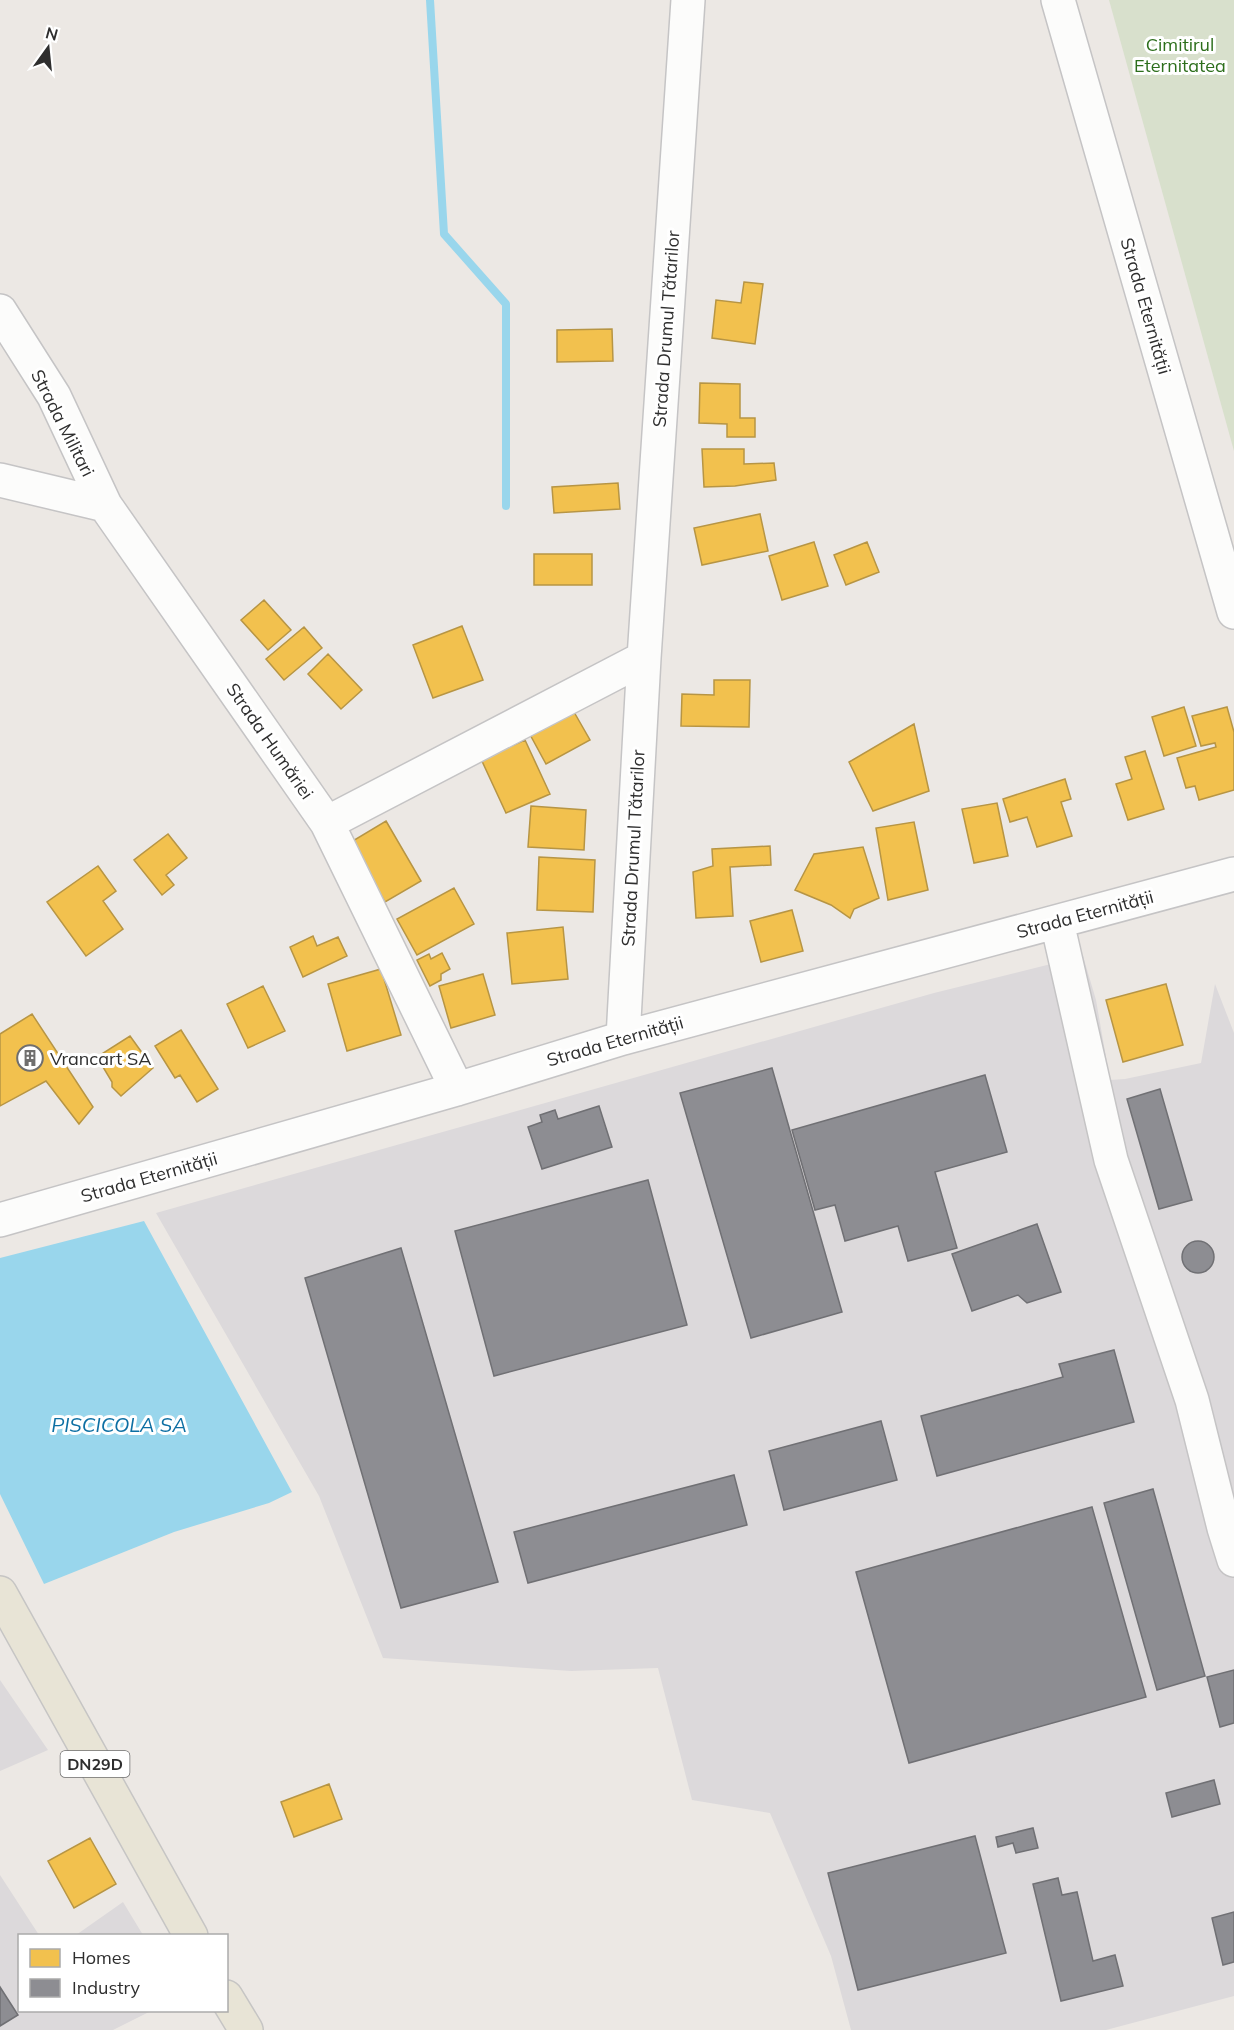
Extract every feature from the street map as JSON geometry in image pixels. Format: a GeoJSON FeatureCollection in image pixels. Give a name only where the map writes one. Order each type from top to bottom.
{"type":"FeatureCollection","features":[{"type":"Feature","properties":{"kind":"main road","name":"DN29D"},"geometry":{"type":"LineString","coordinates":[[0,1593],[190,1934]]}},
{"type":"Feature","properties":{"kind":"main road"},"geometry":{"type":"LineString","coordinates":[[228,2000],[246,2030]]}},
{"type":"Feature","properties":{"kind":"street","name":"Strada Drumul Tătarilor"},"geometry":{"type":"LineString","coordinates":[[623,1038],[644,658],[688,0]]}},
{"type":"Feature","properties":{"kind":"street","name":"Strada Eternității"},"geometry":{"type":"LineString","coordinates":[[1058,0],[1234,612]]}},
{"type":"Feature","properties":{"kind":"street","name":"Strada Militari"},"geometry":{"type":"LineString","coordinates":[[0,311],[54,396],[105,505]]}},
{"type":"Feature","properties":{"kind":"street"},"geometry":{"type":"LineString","coordinates":[[0,480],[105,505]]}},
{"type":"Feature","properties":{"kind":"street","name":"Strada Humăriei"},"geometry":{"type":"LineString","coordinates":[[105,505],[327,824],[457,1089]]}},
{"type":"Feature","properties":{"kind":"street"},"geometry":{"type":"LineString","coordinates":[[327,824],[644,658]]}},
{"type":"Feature","properties":{"kind":"street","name":"Strada Eternității"},"geometry":{"type":"LineString","coordinates":[[0,1220],[457,1089],[623,1038],[1234,874]]}},
{"type":"Feature","properties":{"kind":"street"},"geometry":{"type":"LineString","coordinates":[[1057,922],[1111,1160],[1192,1400],[1234,1560]]}},
{"type":"Feature","properties":{"kind":"shaded area"},"geometry":{"type":"Polygon","coordinates":[[[1083,956],[1096,1000],[1110,1080],[1201,1063],[1215,984],[1234,1033],[1234,1996],[1106,2030],[851,2030],[831,1956],[770,1813],[692,1800],[658,1668],[571,1671],[383,1658],[319,1496],[156,1213],[934,993],[1083,956]]]}},
{"type":"Feature","properties":{"kind":"shaded area"},"geometry":{"type":"Polygon","coordinates":[[[0,1680],[48,1750],[0,1771],[0,1680]]]}},
{"type":"Feature","properties":{"kind":"shaded area"},"geometry":{"type":"Polygon","coordinates":[[[0,1875],[38,1934],[18,1934],[18,2012],[149,2012],[113,2030],[0,2030],[0,1875]]]}},
{"type":"Feature","properties":{"kind":"shaded area"},"geometry":{"type":"Polygon","coordinates":[[[123,1902],[142,1934],[77,1934],[123,1902]]]}},
{"type":"Feature","properties":{"kind":"green space","name":"Cimitirul Eternitatea"},"geometry":{"type":"Polygon","coordinates":[[[1109,0],[1234,0],[1234,451],[1109,0]]]}},
{"type":"Feature","properties":{"kind":"water","name":"PISCICOLA SA"},"geometry":{"type":"Polygon","coordinates":[[[144,1221],[292,1492],[269,1503],[174,1532],[44,1584],[0,1494],[0,1258],[144,1221]]]}},
{"type":"Feature","properties":{"kind":"building: Homes"},"geometry":{"type":"Polygon","coordinates":[[[744,282],[763,284],[755,344],[712,338],[716,300],[741,303],[744,282]]]}},
{"type":"Feature","properties":{"kind":"building: Homes"},"geometry":{"type":"Polygon","coordinates":[[[612,329],[613,361],[557,362],[557,330],[612,329]]]}},
{"type":"Feature","properties":{"kind":"building: Homes"},"geometry":{"type":"Polygon","coordinates":[[[700,383],[740,384],[740,418],[755,418],[755,437],[727,437],[727,424],[699,423],[700,383]]]}},
{"type":"Feature","properties":{"kind":"building: Homes"},"geometry":{"type":"Polygon","coordinates":[[[702,449],[744,449],[744,464],[774,463],[776,480],[735,486],[704,487],[702,449]]]}},
{"type":"Feature","properties":{"kind":"building: Homes"},"geometry":{"type":"Polygon","coordinates":[[[618,483],[620,509],[554,513],[552,487],[618,483]]]}},
{"type":"Feature","properties":{"kind":"building: Homes"},"geometry":{"type":"Polygon","coordinates":[[[760,514],[768,551],[702,565],[694,528],[760,514]]]}},
{"type":"Feature","properties":{"kind":"building: Homes"},"geometry":{"type":"Polygon","coordinates":[[[814,542],[828,586],[782,600],[769,556],[814,542]]]}},
{"type":"Feature","properties":{"kind":"building: Homes"},"geometry":{"type":"Polygon","coordinates":[[[867,542],[879,572],[846,585],[834,555],[867,542]]]}},
{"type":"Feature","properties":{"kind":"building: Homes"},"geometry":{"type":"Polygon","coordinates":[[[534,554],[592,554],[592,585],[534,585],[534,554]]]}},
{"type":"Feature","properties":{"kind":"building: Homes"},"geometry":{"type":"Polygon","coordinates":[[[264,600],[291,630],[268,650],[241,620],[264,600]]]}},
{"type":"Feature","properties":{"kind":"building: Homes"},"geometry":{"type":"Polygon","coordinates":[[[462,626],[483,680],[433,698],[413,645],[462,626]]]}},
{"type":"Feature","properties":{"kind":"building: Homes"},"geometry":{"type":"Polygon","coordinates":[[[304,627],[322,648],[284,680],[266,659],[304,627]]]}},
{"type":"Feature","properties":{"kind":"building: Homes"},"geometry":{"type":"Polygon","coordinates":[[[328,654],[362,690],[341,709],[308,674],[328,654]]]}},
{"type":"Feature","properties":{"kind":"building: Homes"},"geometry":{"type":"Polygon","coordinates":[[[714,680],[750,680],[749,727],[681,726],[682,694],[714,695],[714,680]]]}},
{"type":"Feature","properties":{"kind":"building: Homes"},"geometry":{"type":"Polygon","coordinates":[[[570,705],[590,740],[546,764],[527,729],[570,705]]]}},
{"type":"Feature","properties":{"kind":"building: Homes"},"geometry":{"type":"Polygon","coordinates":[[[1184,707],[1196,746],[1164,756],[1152,717],[1184,707]]]}},
{"type":"Feature","properties":{"kind":"building: Homes"},"geometry":{"type":"Polygon","coordinates":[[[1227,707],[1234,732],[1234,790],[1199,800],[1195,786],[1186,788],[1177,758],[1216,747],[1215,743],[1201,746],[1192,716],[1227,707]]]}},
{"type":"Feature","properties":{"kind":"building: Homes"},"geometry":{"type":"Polygon","coordinates":[[[914,724],[929,791],[873,811],[849,762],[914,724]]]}},
{"type":"Feature","properties":{"kind":"building: Homes"},"geometry":{"type":"Polygon","coordinates":[[[525,740],[550,794],[506,813],[481,759],[525,740]]]}},
{"type":"Feature","properties":{"kind":"building: Homes"},"geometry":{"type":"Polygon","coordinates":[[[1145,751],[1164,809],[1128,820],[1116,784],[1132,779],[1125,757],[1145,751]]]}},
{"type":"Feature","properties":{"kind":"building: Homes"},"geometry":{"type":"Polygon","coordinates":[[[1065,779],[1071,799],[1061,802],[1072,836],[1037,847],[1027,817],[1010,822],[1003,799],[1065,779]]]}},
{"type":"Feature","properties":{"kind":"building: Homes"},"geometry":{"type":"Polygon","coordinates":[[[997,803],[1008,856],[974,863],[962,809],[997,803]]]}},
{"type":"Feature","properties":{"kind":"building: Homes"},"geometry":{"type":"Polygon","coordinates":[[[531,806],[586,810],[584,850],[528,847],[531,806]]]}},
{"type":"Feature","properties":{"kind":"building: Homes"},"geometry":{"type":"Polygon","coordinates":[[[386,821],[421,881],[385,902],[351,842],[386,821]]]}},
{"type":"Feature","properties":{"kind":"building: Homes"},"geometry":{"type":"Polygon","coordinates":[[[914,822],[928,890],[888,900],[876,828],[914,822]]]}},
{"type":"Feature","properties":{"kind":"building: Homes"},"geometry":{"type":"Polygon","coordinates":[[[168,834],[187,858],[166,875],[174,885],[162,895],[134,860],[168,834]]]}},
{"type":"Feature","properties":{"kind":"building: Homes"},"geometry":{"type":"Polygon","coordinates":[[[770,846],[771,865],[730,867],[733,916],[696,918],[693,872],[713,866],[712,849],[770,846]]]}},
{"type":"Feature","properties":{"kind":"building: Homes"},"geometry":{"type":"Polygon","coordinates":[[[863,847],[879,898],[854,909],[850,918],[831,905],[795,890],[814,854],[863,847]]]}},
{"type":"Feature","properties":{"kind":"building: Homes"},"geometry":{"type":"Polygon","coordinates":[[[539,857],[595,860],[593,912],[537,910],[539,857]]]}},
{"type":"Feature","properties":{"kind":"building: Homes"},"geometry":{"type":"Polygon","coordinates":[[[98,866],[116,891],[103,901],[123,929],[86,956],[47,902],[98,866]]]}},
{"type":"Feature","properties":{"kind":"building: Homes"},"geometry":{"type":"Polygon","coordinates":[[[454,888],[474,924],[417,955],[397,919],[454,888]]]}},
{"type":"Feature","properties":{"kind":"building: Homes"},"geometry":{"type":"Polygon","coordinates":[[[792,910],[803,951],[761,962],[750,921],[792,910]]]}},
{"type":"Feature","properties":{"kind":"building: Homes"},"geometry":{"type":"Polygon","coordinates":[[[563,927],[568,979],[512,984],[507,933],[563,927]]]}},
{"type":"Feature","properties":{"kind":"building: Homes"},"geometry":{"type":"Polygon","coordinates":[[[313,936],[317,946],[338,937],[347,956],[303,977],[290,947],[313,936]]]}},
{"type":"Feature","properties":{"kind":"building: Homes"},"geometry":{"type":"Polygon","coordinates":[[[442,953],[450,969],[441,974],[441,980],[430,986],[417,960],[429,954],[431,959],[442,953]]]}},
{"type":"Feature","properties":{"kind":"building: Homes"},"geometry":{"type":"Polygon","coordinates":[[[381,969],[401,1035],[347,1051],[328,984],[381,969]]]}},
{"type":"Feature","properties":{"kind":"building: Homes"},"geometry":{"type":"Polygon","coordinates":[[[483,974],[495,1015],[451,1028],[439,986],[483,974]]]}},
{"type":"Feature","properties":{"kind":"building: Homes"},"geometry":{"type":"Polygon","coordinates":[[[1166,984],[1183,1045],[1123,1062],[1106,1000],[1166,984]]]}},
{"type":"Feature","properties":{"kind":"building: Homes"},"geometry":{"type":"Polygon","coordinates":[[[263,986],[285,1031],[248,1048],[227,1004],[263,986]]]}},
{"type":"Feature","properties":{"kind":"building: Homes","name":"Vrancart SA"},"geometry":{"type":"Polygon","coordinates":[[[32,1014],[93,1107],[79,1124],[46,1081],[0,1106],[0,1034],[32,1014]]]}},
{"type":"Feature","properties":{"kind":"building: Homes"},"geometry":{"type":"Polygon","coordinates":[[[181,1030],[218,1089],[197,1102],[180,1075],[175,1078],[155,1046],[181,1030]]]}},
{"type":"Feature","properties":{"kind":"building: Homes"},"geometry":{"type":"Polygon","coordinates":[[[130,1036],[153,1068],[121,1096],[112,1087],[112,1082],[97,1057],[130,1036]]]}},
{"type":"Feature","properties":{"kind":"building: Homes"},"geometry":{"type":"Polygon","coordinates":[[[329,1784],[342,1819],[294,1837],[281,1802],[329,1784]]]}},
{"type":"Feature","properties":{"kind":"building: Homes"},"geometry":{"type":"Polygon","coordinates":[[[90,1838],[116,1884],[74,1908],[48,1861],[90,1838]]]}},
{"type":"Feature","properties":{"kind":"building: Industry"},"geometry":{"type":"Polygon","coordinates":[[[772,1068],[842,1312],[751,1338],[680,1093],[772,1068]]]}},
{"type":"Feature","properties":{"kind":"building: Industry"},"geometry":{"type":"Polygon","coordinates":[[[985,1075],[1007,1152],[935,1172],[957,1248],[908,1261],[898,1226],[845,1241],[835,1205],[815,1210],[792,1130],[985,1075]]]}},
{"type":"Feature","properties":{"kind":"building: Industry"},"geometry":{"type":"Polygon","coordinates":[[[1160,1089],[1192,1200],[1159,1209],[1127,1099],[1160,1089]]]}},
{"type":"Feature","properties":{"kind":"building: Industry"},"geometry":{"type":"Polygon","coordinates":[[[599,1106],[612,1147],[542,1169],[528,1127],[542,1122],[540,1115],[555,1110],[558,1119],[599,1106]]]}},
{"type":"Feature","properties":{"kind":"building: Industry"},"geometry":{"type":"Polygon","coordinates":[[[648,1180],[687,1325],[494,1376],[455,1231],[648,1180]]]}},
{"type":"Feature","properties":{"kind":"building: Industry"},"geometry":{"type":"Polygon","coordinates":[[[1037,1224],[1061,1292],[1027,1303],[1018,1295],[972,1311],[952,1254],[1037,1224]]]}},
{"type":"Feature","properties":{"kind":"building: Industry"},"geometry":{"type":"Polygon","coordinates":[[[1198,1241],[1210,1245],[1214,1257],[1210,1269],[1198,1273],[1186,1269],[1182,1257],[1186,1245],[1198,1241]]]}},
{"type":"Feature","properties":{"kind":"building: Industry"},"geometry":{"type":"Polygon","coordinates":[[[401,1248],[498,1582],[401,1608],[305,1278],[401,1248]]]}},
{"type":"Feature","properties":{"kind":"building: Industry"},"geometry":{"type":"Polygon","coordinates":[[[1114,1350],[1134,1422],[937,1476],[921,1416],[1063,1377],[1059,1364],[1114,1350]]]}},
{"type":"Feature","properties":{"kind":"building: Industry"},"geometry":{"type":"Polygon","coordinates":[[[881,1421],[897,1480],[784,1510],[769,1451],[881,1421]]]}},
{"type":"Feature","properties":{"kind":"building: Industry"},"geometry":{"type":"Polygon","coordinates":[[[734,1475],[747,1525],[528,1583],[514,1532],[734,1475]]]}},
{"type":"Feature","properties":{"kind":"building: Industry"},"geometry":{"type":"Polygon","coordinates":[[[1153,1489],[1205,1676],[1157,1690],[1104,1503],[1153,1489]]]}},
{"type":"Feature","properties":{"kind":"building: Industry"},"geometry":{"type":"Polygon","coordinates":[[[1092,1507],[1146,1697],[909,1763],[856,1572],[1092,1507]]]}},
{"type":"Feature","properties":{"kind":"building: Industry"},"geometry":{"type":"Polygon","coordinates":[[[1234,1670],[1234,1723],[1220,1727],[1207,1677],[1234,1670]]]}},
{"type":"Feature","properties":{"kind":"building: Industry"},"geometry":{"type":"Polygon","coordinates":[[[1214,1780],[1220,1804],[1172,1817],[1166,1793],[1214,1780]]]}},
{"type":"Feature","properties":{"kind":"building: Industry"},"geometry":{"type":"Polygon","coordinates":[[[1033,1828],[1038,1848],[1016,1853],[1013,1843],[998,1847],[996,1837],[1033,1828]]]}},
{"type":"Feature","properties":{"kind":"building: Industry"},"geometry":{"type":"Polygon","coordinates":[[[975,1836],[1006,1953],[858,1990],[828,1873],[975,1836]]]}},
{"type":"Feature","properties":{"kind":"building: Industry"},"geometry":{"type":"Polygon","coordinates":[[[1058,1878],[1062,1895],[1077,1892],[1093,1961],[1115,1955],[1123,1986],[1061,2001],[1033,1884],[1058,1878]]]}},
{"type":"Feature","properties":{"kind":"building: Industry"},"geometry":{"type":"Polygon","coordinates":[[[1234,1912],[1234,1962],[1223,1965],[1212,1918],[1234,1912]]]}},
{"type":"Feature","properties":{"kind":"building: Industry"},"geometry":{"type":"Polygon","coordinates":[[[0,1987],[18,2015],[0,2026],[0,1987]]]}},
{"type":"Feature","properties":{"kind":"waterway"},"geometry":{"type":"LineString","coordinates":[[430,0],[444,234],[506,304],[506,506]]}},
{"type":"Feature","properties":{"kind":"place","name":"Vrancart SA"},"geometry":{"type":"Point","coordinates":[30,1058]}}]}
